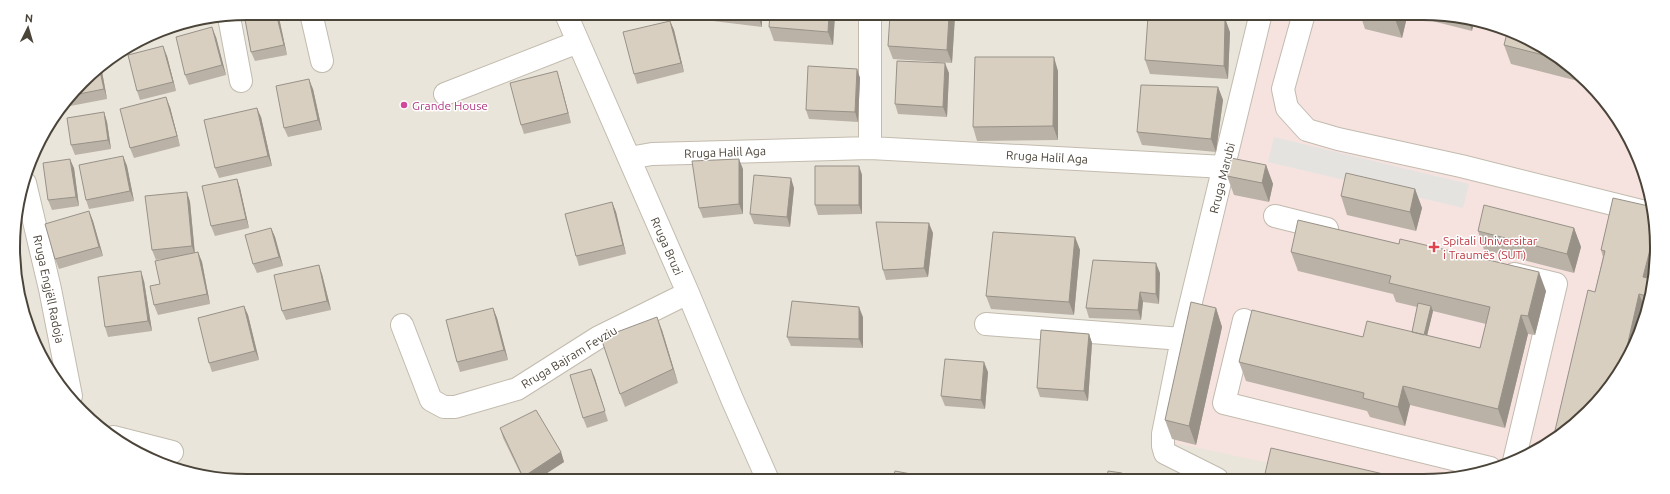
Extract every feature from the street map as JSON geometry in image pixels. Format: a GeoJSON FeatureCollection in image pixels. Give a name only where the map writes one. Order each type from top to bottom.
{"type":"FeatureCollection","features":[{"type":"Feature","properties":{"kind":"street"},"geometry":{"type":"LineString","coordinates":[[230,20],[241,81]]}},
{"type":"Feature","properties":{"kind":"street"},"geometry":{"type":"LineString","coordinates":[[313,20],[322,61]]}},
{"type":"Feature","properties":{"kind":"street","name":"Rruga Bruzi"},"geometry":{"type":"LineString","coordinates":[[569,20],[765,474]]}},
{"type":"Feature","properties":{"kind":"street"},"geometry":{"type":"LineString","coordinates":[[870,20],[870,148]]}},
{"type":"Feature","properties":{"kind":"street","name":"Rruga Marubi"},"geometry":{"type":"LineString","coordinates":[[1209,474],[1165,453],[1163,446],[1163,434],[1182,338],[1259,20]]}},
{"type":"Feature","properties":{"kind":"street"},"geometry":{"type":"LineString","coordinates":[[1302,20],[1283,89],[1286,108],[1307,130],[1647,212]]}},
{"type":"Feature","properties":{"kind":"street"},"geometry":{"type":"LineString","coordinates":[[445,94],[578,42]]}},
{"type":"Feature","properties":{"kind":"street","name":"Rruga Halil Aga"},"geometry":{"type":"LineString","coordinates":[[629,158],[652,154],[870,148],[1224,167]]}},
{"type":"Feature","properties":{"kind":"street","name":"Rruga Engjëll Radoja"},"geometry":{"type":"LineString","coordinates":[[27,192],[50,289],[69,388]]}},
{"type":"Feature","properties":{"kind":"street"},"geometry":{"type":"LineString","coordinates":[[1275,216],[1344,233]]}},
{"type":"Feature","properties":{"kind":"street"},"geometry":{"type":"LineString","coordinates":[[1496,270],[1556,284],[1516,454]]}},
{"type":"Feature","properties":{"kind":"street","name":"Rruga Bajram Fevziu"},"geometry":{"type":"LineString","coordinates":[[402,325],[431,400],[444,407],[455,407],[517,389],[599,337],[688,293]]}},
{"type":"Feature","properties":{"kind":"street"},"geometry":{"type":"LineString","coordinates":[[1244,320],[1224,403],[1482,466]]}},
{"type":"Feature","properties":{"kind":"street"},"geometry":{"type":"LineString","coordinates":[[986,324],[1182,338]]}},
{"type":"Feature","properties":{"kind":"street"},"geometry":{"type":"LineString","coordinates":[[128,441],[172,452]]}},
{"type":"Feature","properties":{"kind":"shaded area"},"geometry":{"type":"Polygon","coordinates":[[[232,20],[1438,20],[1453,22],[1467,24],[1496,32],[1523,43],[1549,58],[1584,86],[1612,121],[1627,147],[1638,174],[1647,213],[1531,447],[1496,462],[1467,470],[1438,474],[232,474],[203,470],[160,457],[133,444],[97,418],[76,397],[58,373],[37,334],[24,291],[20,262],[20,232],[22,217],[24,203],[32,174],[50,133],[76,97],[97,76],[133,50],[147,43],[188,28],[203,24],[232,20]]]}},
{"type":"Feature","properties":{"kind":"shaded area","name":"Spitali Universitar i Traumës (SUT)"},"geometry":{"type":"Polygon","coordinates":[[[1268,20],[1438,20],[1467,24],[1510,37],[1536,50],[1573,76],[1594,97],[1620,134],[1638,174],[1646,203],[1648,217],[1650,232],[1650,262],[1646,291],[1642,306],[1627,347],[1612,373],[1594,397],[1573,418],[1549,436],[1510,457],[1467,470],[1438,474],[1335,474],[1273,464],[1171,442],[1268,20]]]}},
{"type":"Feature","properties":{"kind":"shaded area"},"geometry":{"type":"Polygon","coordinates":[[[1274,137],[1469,184],[1463,208],[1268,162],[1274,137]]]}},
{"type":"Feature","properties":{"kind":"building"},"geometry":{"type":"Polygon","coordinates":[[[245,20],[278,20],[284,45],[251,52],[245,20]]]}},
{"type":"Feature","properties":{"kind":"building"},"geometry":{"type":"Polygon","coordinates":[[[770,20],[829,20],[828,32],[769,27],[770,20]]]}},
{"type":"Feature","properties":{"kind":"building"},"geometry":{"type":"Polygon","coordinates":[[[890,20],[949,20],[947,50],[888,46],[890,20]]]}},
{"type":"Feature","properties":{"kind":"building"},"geometry":{"type":"Polygon","coordinates":[[[1148,20],[1225,20],[1224,66],[1145,60],[1148,20]]]}},
{"type":"Feature","properties":{"kind":"building"},"geometry":{"type":"Polygon","coordinates":[[[670,21],[681,63],[634,74],[623,32],[670,21]]]}},
{"type":"Feature","properties":{"kind":"building"},"geometry":{"type":"Polygon","coordinates":[[[212,27],[222,65],[185,75],[176,37],[212,27]]]}},
{"type":"Feature","properties":{"kind":"building"},"geometry":{"type":"Polygon","coordinates":[[[1506,36],[1545,55],[1504,45],[1506,36]]]}},
{"type":"Feature","properties":{"kind":"building"},"geometry":{"type":"Polygon","coordinates":[[[163,46],[173,82],[137,91],[128,55],[163,46]]]}},
{"type":"Feature","properties":{"kind":"building"},"geometry":{"type":"Polygon","coordinates":[[[975,57],[1054,57],[1053,126],[973,127],[975,57]]]}},
{"type":"Feature","properties":{"kind":"building"},"geometry":{"type":"Polygon","coordinates":[[[897,61],[945,63],[943,107],[895,104],[897,61]]]}},
{"type":"Feature","properties":{"kind":"building"},"geometry":{"type":"Polygon","coordinates":[[[808,66],[857,69],[855,112],[806,110],[808,66]]]}},
{"type":"Feature","properties":{"kind":"building"},"geometry":{"type":"Polygon","coordinates":[[[557,71],[568,113],[521,125],[510,83],[557,71]]]}},
{"type":"Feature","properties":{"kind":"building"},"geometry":{"type":"Polygon","coordinates":[[[100,73],[104,89],[79,94],[100,73]]]}},
{"type":"Feature","properties":{"kind":"building"},"geometry":{"type":"Polygon","coordinates":[[[309,79],[318,120],[284,128],[276,86],[309,79]]]}},
{"type":"Feature","properties":{"kind":"building"},"geometry":{"type":"Polygon","coordinates":[[[1141,85],[1218,87],[1211,139],[1137,132],[1141,85]]]}},
{"type":"Feature","properties":{"kind":"building"},"geometry":{"type":"Polygon","coordinates":[[[166,97],[177,136],[130,148],[120,109],[166,97]]]}},
{"type":"Feature","properties":{"kind":"building"},"geometry":{"type":"Polygon","coordinates":[[[257,108],[268,156],[215,168],[204,120],[257,108]]]}},
{"type":"Feature","properties":{"kind":"building"},"geometry":{"type":"Polygon","coordinates":[[[104,112],[108,140],[71,145],[67,118],[104,112]]]}},
{"type":"Feature","properties":{"kind":"building"},"geometry":{"type":"Polygon","coordinates":[[[123,156],[130,191],[86,200],[79,165],[123,156]]]}},
{"type":"Feature","properties":{"kind":"building"},"geometry":{"type":"Polygon","coordinates":[[[1231,158],[1266,165],[1262,183],[1227,176],[1231,158]]]}},
{"type":"Feature","properties":{"kind":"building"},"geometry":{"type":"Polygon","coordinates":[[[70,159],[76,197],[48,200],[43,163],[70,159]]]}},
{"type":"Feature","properties":{"kind":"building"},"geometry":{"type":"Polygon","coordinates":[[[739,159],[739,204],[699,208],[692,161],[739,159]]]}},
{"type":"Feature","properties":{"kind":"building"},"geometry":{"type":"Polygon","coordinates":[[[815,166],[859,166],[859,205],[815,205],[815,166]]]}},
{"type":"Feature","properties":{"kind":"building"},"geometry":{"type":"Polygon","coordinates":[[[1346,173],[1415,189],[1410,212],[1341,196],[1346,173]]]}},
{"type":"Feature","properties":{"kind":"building"},"geometry":{"type":"Polygon","coordinates":[[[754,175],[791,178],[787,217],[750,214],[754,175]]]}},
{"type":"Feature","properties":{"kind":"building"},"geometry":{"type":"Polygon","coordinates":[[[237,179],[246,219],[211,226],[202,186],[237,179]]]}},
{"type":"Feature","properties":{"kind":"building"},"geometry":{"type":"Polygon","coordinates":[[[187,192],[192,246],[152,250],[145,196],[187,192]]]}},
{"type":"Feature","properties":{"kind":"building"},"geometry":{"type":"Polygon","coordinates":[[[1613,198],[1646,206],[1650,232],[1650,250],[1643,277],[1648,278],[1645,295],[1639,294],[1627,347],[1612,373],[1594,397],[1573,418],[1555,432],[1588,290],[1595,292],[1605,251],[1601,250],[1613,198]]]}},
{"type":"Feature","properties":{"kind":"building"},"geometry":{"type":"Polygon","coordinates":[[[612,202],[623,245],[576,256],[565,214],[612,202]]]}},
{"type":"Feature","properties":{"kind":"building"},"geometry":{"type":"Polygon","coordinates":[[[1484,205],[1574,228],[1567,254],[1478,231],[1484,205]]]}},
{"type":"Feature","properties":{"kind":"building"},"geometry":{"type":"Polygon","coordinates":[[[89,211],[99,247],[55,259],[45,224],[89,211]]]}},
{"type":"Feature","properties":{"kind":"building"},"geometry":{"type":"Polygon","coordinates":[[[1298,220],[1399,244],[1400,239],[1539,272],[1528,316],[1521,315],[1498,409],[1403,386],[1398,407],[1363,398],[1364,393],[1239,362],[1252,310],[1363,337],[1367,321],[1480,348],[1490,307],[1389,283],[1391,276],[1291,252],[1298,220]]]}},
{"type":"Feature","properties":{"kind":"building"},"geometry":{"type":"Polygon","coordinates":[[[876,222],[929,223],[924,268],[883,270],[876,222]]]}},
{"type":"Feature","properties":{"kind":"building"},"geometry":{"type":"Polygon","coordinates":[[[271,228],[279,257],[253,264],[245,235],[271,228]]]}},
{"type":"Feature","properties":{"kind":"building"},"geometry":{"type":"Polygon","coordinates":[[[993,232],[1075,237],[1069,302],[986,296],[993,232]]]}},
{"type":"Feature","properties":{"kind":"building"},"geometry":{"type":"Polygon","coordinates":[[[198,252],[207,294],[154,305],[150,286],[160,284],[155,261],[198,252]]]}},
{"type":"Feature","properties":{"kind":"building"},"geometry":{"type":"Polygon","coordinates":[[[1093,260],[1156,263],[1156,294],[1140,292],[1138,310],[1086,308],[1093,260]]]}},
{"type":"Feature","properties":{"kind":"building"},"geometry":{"type":"Polygon","coordinates":[[[319,265],[327,301],[282,311],[274,275],[319,265]]]}},
{"type":"Feature","properties":{"kind":"building"},"geometry":{"type":"Polygon","coordinates":[[[141,271],[148,321],[105,327],[98,277],[141,271]]]}},
{"type":"Feature","properties":{"kind":"building"},"geometry":{"type":"Polygon","coordinates":[[[792,301],[859,307],[859,339],[787,337],[792,301]]]}},
{"type":"Feature","properties":{"kind":"building"},"geometry":{"type":"Polygon","coordinates":[[[1191,302],[1216,308],[1189,426],[1165,420],[1191,302]]]}},
{"type":"Feature","properties":{"kind":"building"},"geometry":{"type":"Polygon","coordinates":[[[1418,303],[1431,306],[1424,335],[1412,332],[1418,303]]]}},
{"type":"Feature","properties":{"kind":"building"},"geometry":{"type":"Polygon","coordinates":[[[244,306],[255,351],[209,363],[198,318],[244,306]]]}},
{"type":"Feature","properties":{"kind":"building"},"geometry":{"type":"Polygon","coordinates":[[[493,308],[504,350],[457,362],[446,320],[493,308]]]}},
{"type":"Feature","properties":{"kind":"building"},"geometry":{"type":"Polygon","coordinates":[[[657,317],[673,369],[620,394],[601,338],[657,317]]]}},
{"type":"Feature","properties":{"kind":"building"},"geometry":{"type":"Polygon","coordinates":[[[1041,330],[1089,334],[1084,391],[1037,388],[1041,330]]]}},
{"type":"Feature","properties":{"kind":"building"},"geometry":{"type":"Polygon","coordinates":[[[945,359],[984,362],[981,400],[941,396],[945,359]]]}},
{"type":"Feature","properties":{"kind":"building"},"geometry":{"type":"Polygon","coordinates":[[[591,369],[605,411],[583,418],[570,375],[591,369]]]}},
{"type":"Feature","properties":{"kind":"building"},"geometry":{"type":"Polygon","coordinates":[[[536,410],[561,452],[528,474],[522,474],[500,428],[536,410]]]}},
{"type":"Feature","properties":{"kind":"building"},"geometry":{"type":"Polygon","coordinates":[[[1271,448],[1383,474],[1265,474],[1271,448]]]}},
{"type":"Feature","properties":{"kind":"building"},"geometry":{"type":"Polygon","coordinates":[[[895,471],[911,474],[894,474],[895,471]]]}},
{"type":"Feature","properties":{"kind":"building"},"geometry":{"type":"Polygon","coordinates":[[[1108,471],[1122,473],[1122,474],[1108,474],[1108,471]]]}},
{"type":"Feature","properties":{"kind":"place","name":"Grande House"},"geometry":{"type":"Point","coordinates":[404,105]}},
{"type":"Feature","properties":{"kind":"place","name":"Spitali Universitar i Traumës (SUT)"},"geometry":{"type":"Point","coordinates":[1434,247]}}]}
